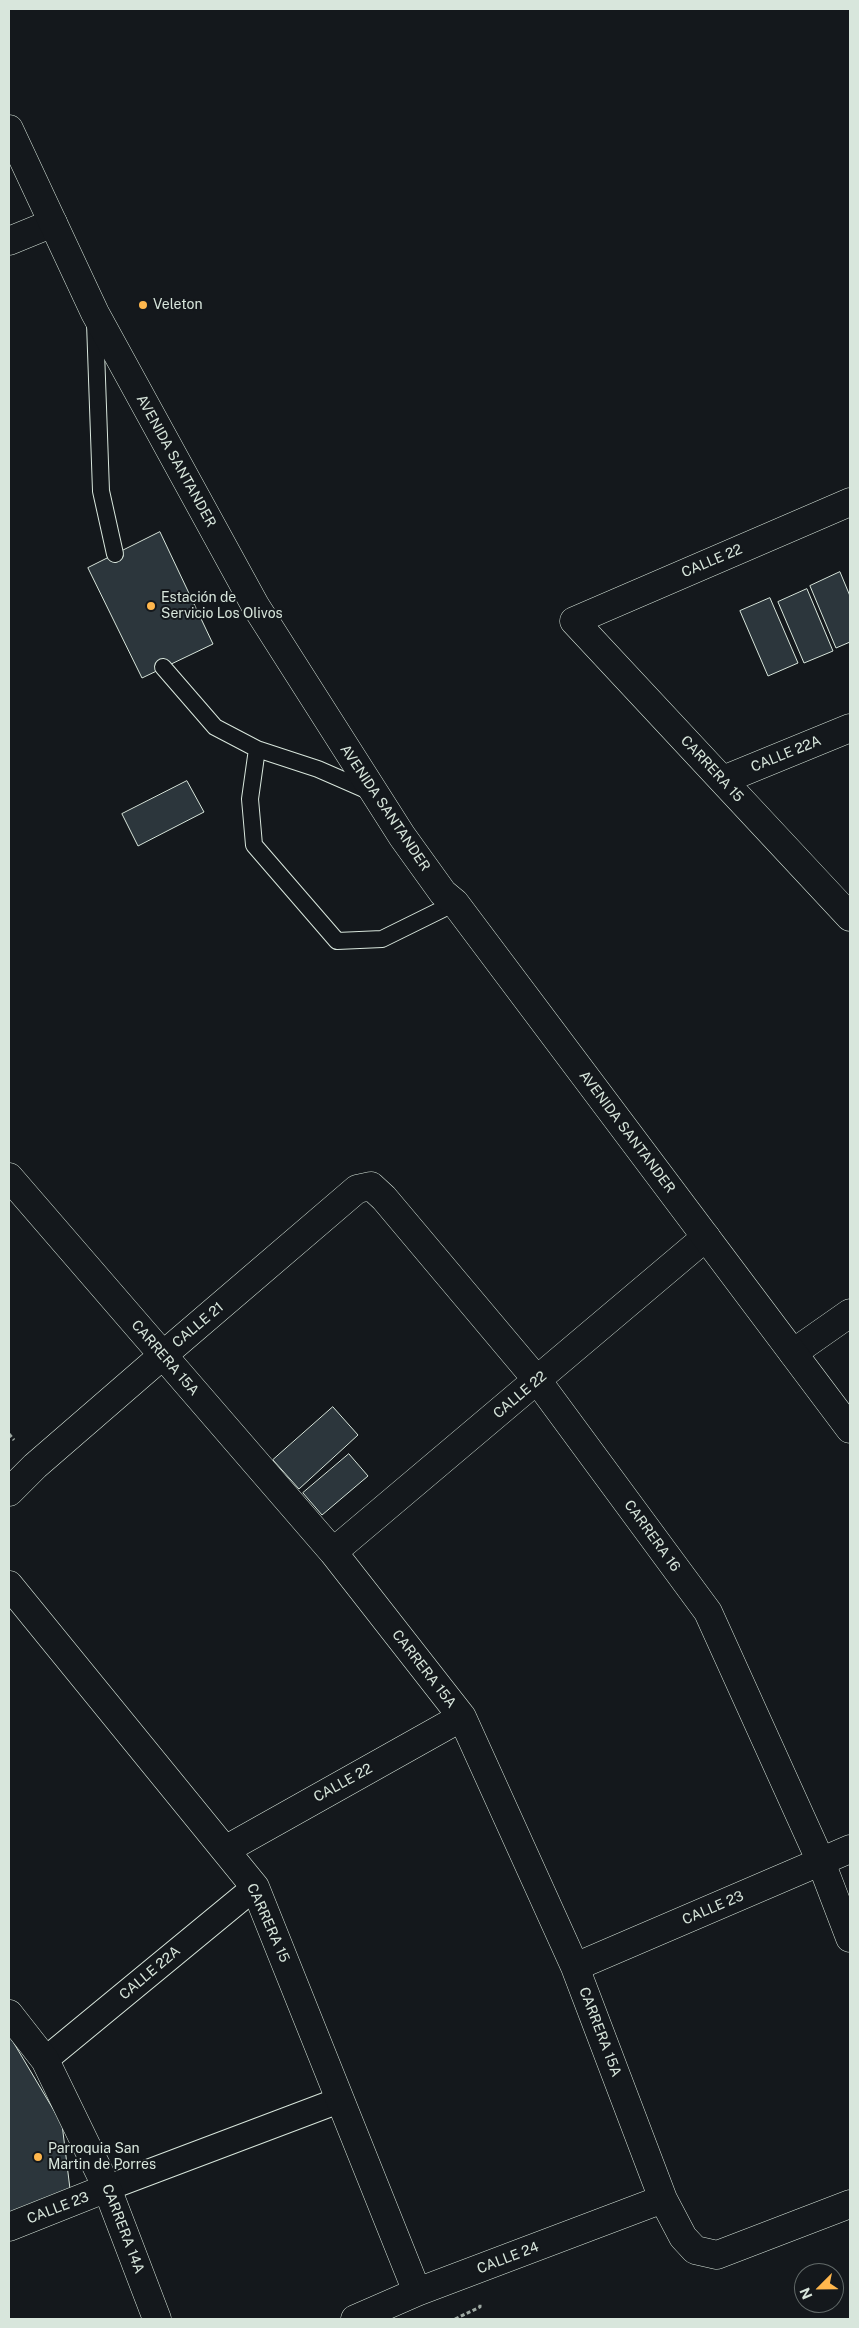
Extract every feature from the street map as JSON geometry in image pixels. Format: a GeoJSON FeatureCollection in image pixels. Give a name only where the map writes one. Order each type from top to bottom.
{"type":"FeatureCollection","features":[{"type":"Feature","properties":{"kind":"main road","name":"AVENIDA SANTANDER"},"geometry":{"type":"LineString","coordinates":[[9,129],[95,313],[255,605],[374,794],[443,893],[455,903],[850,1429]]}},
{"type":"Feature","properties":{"kind":"main road"},"geometry":{"type":"LineString","coordinates":[[9,241],[53,223]]}},
{"type":"Feature","properties":{"kind":"main road","name":"CALLE 22"},"geometry":{"type":"LineString","coordinates":[[574,621],[850,502]]}},
{"type":"Feature","properties":{"kind":"main road","name":"CARRERA 15"},"geometry":{"type":"LineString","coordinates":[[574,621],[850,917]]}},
{"type":"Feature","properties":{"kind":"main road","name":"CALLE 22A"},"geometry":{"type":"LineString","coordinates":[[723,780],[850,728]]}},
{"type":"Feature","properties":{"kind":"main road","name":"CARRERA 15A"},"geometry":{"type":"LineString","coordinates":[[9,1177],[333,1552],[462,1717],[575,1968],[663,2199],[683,2237],[695,2250],[717,2255],[850,2204]]}},
{"type":"Feature","properties":{"kind":"main road","name":"CALLE 21"},"geometry":{"type":"LineString","coordinates":[[9,1492],[162,1356],[357,1189],[371,1186]]}},
{"type":"Feature","properties":{"kind":"main road","name":"CARRERA 16"},"geometry":{"type":"LineString","coordinates":[[371,1186],[384,1198],[537,1380],[708,1612],[821,1862],[850,1938]]}},
{"type":"Feature","properties":{"kind":"main road","name":"CALLE 22"},"geometry":{"type":"LineString","coordinates":[[333,1552],[706,1237]]}},
{"type":"Feature","properties":{"kind":"main road"},"geometry":{"type":"LineString","coordinates":[[793,1353],[848,1320]]}},
{"type":"Feature","properties":{"kind":"main road","name":"CARRERA 15"},"geometry":{"type":"LineString","coordinates":[[9,1585],[255,1887],[417,2292]]}},
{"type":"Feature","properties":{"kind":"main road","name":"CALLE 22"},"geometry":{"type":"LineString","coordinates":[[225,1850],[462,1717]]}},
{"type":"Feature","properties":{"kind":"main road","name":"CALLE 23"},"geometry":{"type":"LineString","coordinates":[[575,1968],[850,1849]]}},
{"type":"Feature","properties":{"kind":"main road","name":"CARRERA 14A"},"geometry":{"type":"LineString","coordinates":[[9,2014],[45,2060],[107,2188],[157,2319]]}},
{"type":"Feature","properties":{"kind":"main road","name":"CALLE 23"},"geometry":{"type":"LineString","coordinates":[[9,2227],[107,2188]]}},
{"type":"Feature","properties":{"kind":"main road","name":"CALLE 24"},"geometry":{"type":"LineString","coordinates":[[355,2319],[417,2292],[663,2199]]}},
{"type":"Feature","properties":{"kind":"street","name":"CALLE 22A"},"geometry":{"type":"LineString","coordinates":[[45,2060],[255,1887]]}},
{"type":"Feature","properties":{"kind":"street"},"geometry":{"type":"LineString","coordinates":[[107,2188],[340,2100]]}},
{"type":"Feature","properties":{"kind":"lane"},"geometry":{"type":"LineString","coordinates":[[95,313],[101,491],[115,554]]}},
{"type":"Feature","properties":{"kind":"lane"},"geometry":{"type":"LineString","coordinates":[[164,667],[215,727],[257,749],[318,769],[374,794]]}},
{"type":"Feature","properties":{"kind":"lane"},"geometry":{"type":"LineString","coordinates":[[257,749],[250,799],[254,845],[337,941],[382,939],[455,903]]}},
{"type":"Feature","properties":{"kind":"building","name":"Estación de Servicio Los Olivos"},"geometry":{"type":"Polygon","coordinates":[[[160,532],[213,644],[142,678],[88,568],[160,532]]]}},
{"type":"Feature","properties":{"kind":"building"},"geometry":{"type":"Polygon","coordinates":[[[840,572],[850,596],[850,642],[836,648],[810,586],[840,572]]]}},
{"type":"Feature","properties":{"kind":"building"},"geometry":{"type":"Polygon","coordinates":[[[807,589],[833,651],[804,663],[778,602],[807,589]]]}},
{"type":"Feature","properties":{"kind":"building"},"geometry":{"type":"Polygon","coordinates":[[[770,598],[798,663],[768,676],[740,611],[770,598]]]}},
{"type":"Feature","properties":{"kind":"building"},"geometry":{"type":"Polygon","coordinates":[[[187,781],[204,812],[138,846],[122,814],[187,781]]]}},
{"type":"Feature","properties":{"kind":"building"},"geometry":{"type":"Polygon","coordinates":[[[333,1407],[358,1435],[299,1489],[273,1460],[333,1407]]]}},
{"type":"Feature","properties":{"kind":"building"},"geometry":{"type":"Polygon","coordinates":[[[349,1454],[368,1476],[322,1515],[303,1493],[349,1454]]]}},
{"type":"Feature","properties":{"kind":"building","name":"Parroquia San Martin de Porres"},"geometry":{"type":"Polygon","coordinates":[[[9,2035],[62,2124],[70,2189],[9,2215],[9,2035]]]}},
{"type":"Feature","properties":{"kind":"place","name":"Veleton"},"geometry":{"type":"Point","coordinates":[143,305]}},
{"type":"Feature","properties":{"kind":"place","name":"Estación de Servicio Los Olivos"},"geometry":{"type":"Point","coordinates":[151,606]}},
{"type":"Feature","properties":{"kind":"place","name":"Parroquia San Martin de Porres"},"geometry":{"type":"Point","coordinates":[38,2157]}}]}
